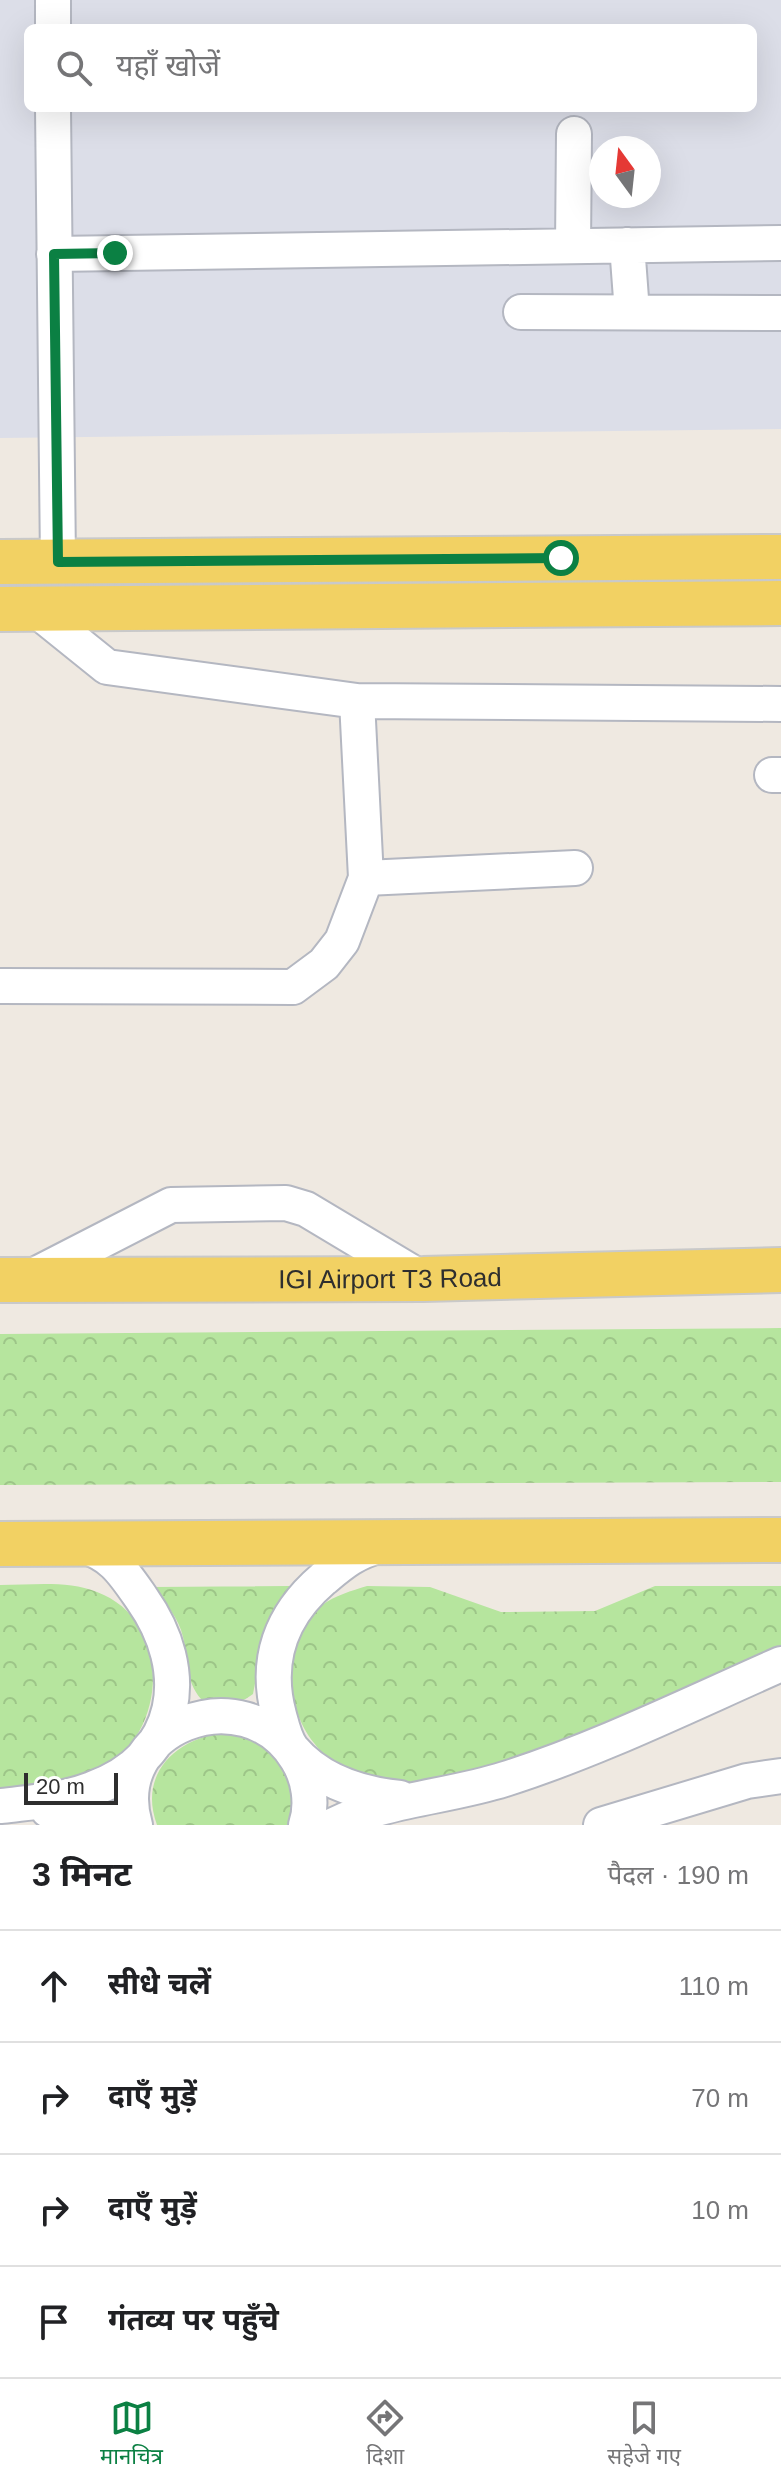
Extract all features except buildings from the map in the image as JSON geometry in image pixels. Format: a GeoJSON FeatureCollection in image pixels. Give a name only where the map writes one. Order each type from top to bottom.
{"type":"FeatureCollection","features":[{"type":"Feature","properties":{"kind":"main road"},"geometry":{"type":"LineString","coordinates":[[0,562],[781,557]]}},
{"type":"Feature","properties":{"kind":"main road"},"geometry":{"type":"LineString","coordinates":[[18,609],[781,603]]}},
{"type":"Feature","properties":{"kind":"main road","name":"IGI Airport T3 Road"},"geometry":{"type":"LineString","coordinates":[[12,1280],[423,1279],[781,1270]]}},
{"type":"Feature","properties":{"kind":"main road"},"geometry":{"type":"LineString","coordinates":[[0,1544],[781,1540]]}},
{"type":"Feature","properties":{"kind":"lane"},"geometry":{"type":"LineString","coordinates":[[53,0],[53,24]]}},
{"type":"Feature","properties":{"kind":"lane"},"geometry":{"type":"LineString","coordinates":[[53,112],[58,562]]}},
{"type":"Feature","properties":{"kind":"lane"},"geometry":{"type":"LineString","coordinates":[[573,246],[574,134]]}},
{"type":"Feature","properties":{"kind":"lane"},"geometry":{"type":"LineString","coordinates":[[54,254],[781,243]]}},
{"type":"Feature","properties":{"kind":"lane"},"geometry":{"type":"LineString","coordinates":[[627,245],[632,312]]}},
{"type":"Feature","properties":{"kind":"lane"},"geometry":{"type":"LineString","coordinates":[[521,312],[781,313]]}},
{"type":"Feature","properties":{"kind":"lane"},"geometry":{"type":"LineString","coordinates":[[18,609],[107,667],[357,701],[781,704]]}},
{"type":"Feature","properties":{"kind":"lane"},"geometry":{"type":"LineString","coordinates":[[0,986],[293,987],[324,964],[342,941],[366,878],[357,701]]}},
{"type":"Feature","properties":{"kind":"lane"},"geometry":{"type":"LineString","coordinates":[[366,878],[575,868]]}},
{"type":"Feature","properties":{"kind":"lane"},"geometry":{"type":"LineString","coordinates":[[12,1280],[171,1205],[286,1203],[306,1209],[423,1279]]}},
{"type":"Feature","properties":{"kind":"lane"},"geometry":{"type":"LineString","coordinates":[[306,1825],[309,1792],[303,1768],[289,1746],[275,1700],[273,1671],[277,1645],[287,1617],[302,1597],[346,1560],[367,1548],[396,1543]]}},
{"type":"Feature","properties":{"kind":"lane"},"geometry":{"type":"LineString","coordinates":[[74,1544],[100,1550],[115,1561],[158,1626],[174,1698],[171,1715],[139,1766],[132,1791],[135,1825]]}},
{"type":"Feature","properties":{"kind":"lane"},"geometry":{"type":"LineString","coordinates":[[334,1825],[361,1812],[474,1788],[561,1760],[781,1664]]}},
{"type":"Feature","properties":{"kind":"lane"},"geometry":{"type":"LineString","coordinates":[[1,1806],[72,1796],[94,1789],[115,1779],[178,1725],[207,1715],[238,1716],[266,1726],[305,1763],[346,1787],[374,1796],[420,1800]]}},
{"type":"Feature","properties":{"kind":"lane"},"geometry":{"type":"LineString","coordinates":[[601,1825],[747,1781],[781,1776]]}},
{"type":"Feature","properties":{"kind":"lane"},"geometry":{"type":"LineString","coordinates":[[1,1806],[99,1814],[122,1825]]}},
{"type":"Feature","properties":{"kind":"shaded area"},"geometry":{"type":"Polygon","coordinates":[[[0,0],[781,0],[781,429],[0,438],[0,0]]]}},
{"type":"Feature","properties":{"kind":"green space"},"geometry":{"type":"Polygon","coordinates":[[[781,1328],[781,1482],[0,1485],[0,1334],[781,1328]]]}},
{"type":"Feature","properties":{"kind":"green space"},"geometry":{"type":"Polygon","coordinates":[[[49,1584],[86,1588],[122,1606],[140,1627],[150,1652],[153,1678],[149,1706],[139,1731],[123,1753],[101,1770],[65,1783],[0,1789],[0,1585],[49,1584]]]}},
{"type":"Feature","properties":{"kind":"green space"},"geometry":{"type":"Polygon","coordinates":[[[291,1586],[267,1626],[253,1694],[241,1701],[228,1703],[201,1699],[190,1677],[178,1623],[153,1587],[291,1586]]]}},
{"type":"Feature","properties":{"kind":"green space"},"geometry":{"type":"Polygon","coordinates":[[[367,1586],[430,1587],[501,1612],[595,1611],[655,1586],[781,1586],[781,1648],[525,1759],[436,1782],[391,1782],[346,1771],[328,1759],[304,1727],[291,1691],[292,1652],[308,1618],[333,1599],[367,1586]]]}},
{"type":"Feature","properties":{"kind":"green space"},"geometry":{"type":"Polygon","coordinates":[[[229,1732],[258,1744],[282,1765],[294,1792],[289,1825],[157,1825],[152,1806],[153,1788],[167,1760],[194,1741],[229,1732]]]}},
{"type":"Feature","properties":{"kind":"route"},"geometry":{"type":"LineString","coordinates":[[115,253],[54,254],[58,562],[561,558]]}}]}
